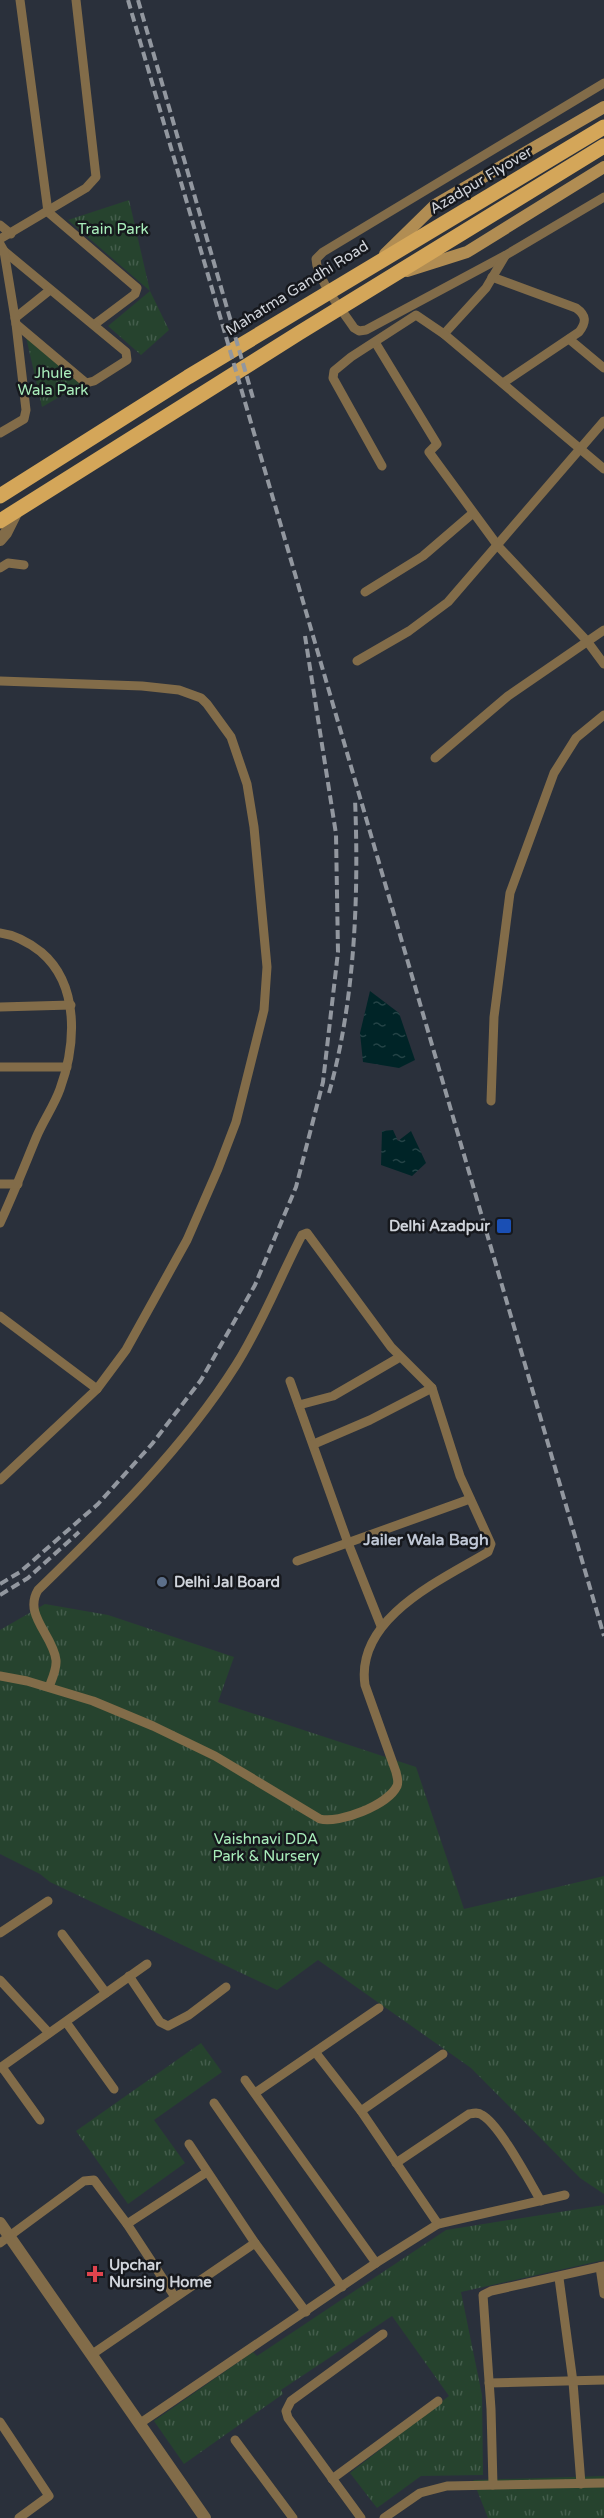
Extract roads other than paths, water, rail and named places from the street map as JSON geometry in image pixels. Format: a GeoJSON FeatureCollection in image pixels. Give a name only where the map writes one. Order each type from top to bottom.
{"type":"FeatureCollection","features":[{"type":"Feature","properties":{"kind":"main road","name":"Mahatma Gandhi Road"},"geometry":{"type":"LineString","coordinates":[[1,495],[376,263],[435,205],[604,107]]}},
{"type":"Feature","properties":{"kind":"main road","name":"Azadpur Flyover"},"geometry":{"type":"LineString","coordinates":[[376,263],[604,127]]}},
{"type":"Feature","properties":{"kind":"main road"},"geometry":{"type":"LineString","coordinates":[[0,521],[604,146]]}},
{"type":"Feature","properties":{"kind":"main road"},"geometry":{"type":"LineString","coordinates":[[392,276],[467,252],[604,167]]}},
{"type":"Feature","properties":{"kind":"street"},"geometry":{"type":"LineString","coordinates":[[21,0],[48,212],[137,288],[135,294],[94,324]]}},
{"type":"Feature","properties":{"kind":"street"},"geometry":{"type":"LineString","coordinates":[[0,239],[92,184],[97,173],[76,0]]}},
{"type":"Feature","properties":{"kind":"street"},"geometry":{"type":"LineString","coordinates":[[604,83],[323,252],[316,259],[316,266],[354,328],[359,331],[366,330],[506,255],[604,197]]}},
{"type":"Feature","properties":{"kind":"street"},"geometry":{"type":"LineString","coordinates":[[0,225],[11,234]]}},
{"type":"Feature","properties":{"kind":"street"},"geometry":{"type":"LineString","coordinates":[[2,247],[50,290],[94,324],[128,356],[125,362],[89,383],[15,321]]}},
{"type":"Feature","properties":{"kind":"street"},"geometry":{"type":"LineString","coordinates":[[0,433],[19,423],[25,415],[15,321],[2,247]]}},
{"type":"Feature","properties":{"kind":"street"},"geometry":{"type":"LineString","coordinates":[[444,334],[486,288],[506,255]]}},
{"type":"Feature","properties":{"kind":"street"},"geometry":{"type":"LineString","coordinates":[[492,277],[576,308],[584,314],[585,320],[583,327],[569,339],[503,383]]}},
{"type":"Feature","properties":{"kind":"street"},"geometry":{"type":"LineString","coordinates":[[15,321],[50,290]]}},
{"type":"Feature","properties":{"kind":"street"},"geometry":{"type":"LineString","coordinates":[[382,466],[333,378],[334,370],[416,315],[444,334],[604,469]]}},
{"type":"Feature","properties":{"kind":"street"},"geometry":{"type":"LineString","coordinates":[[569,339],[604,369]]}},
{"type":"Feature","properties":{"kind":"street"},"geometry":{"type":"LineString","coordinates":[[375,342],[436,444],[429,452],[498,546],[587,641],[604,664]]}},
{"type":"Feature","properties":{"kind":"street"},"geometry":{"type":"LineString","coordinates":[[357,662],[434,615],[454,596],[604,421]]}},
{"type":"Feature","properties":{"kind":"street"},"geometry":{"type":"LineString","coordinates":[[0,540],[17,511]]}},
{"type":"Feature","properties":{"kind":"street"},"geometry":{"type":"LineString","coordinates":[[365,592],[423,556],[473,513]]}},
{"type":"Feature","properties":{"kind":"street"},"geometry":{"type":"LineString","coordinates":[[0,568],[8,563],[24,566]]}},
{"type":"Feature","properties":{"kind":"street"},"geometry":{"type":"LineString","coordinates":[[435,758],[508,696],[604,630]]}},
{"type":"Feature","properties":{"kind":"street"},"geometry":{"type":"LineString","coordinates":[[0,681],[142,686],[179,690],[201,698],[217,714],[239,756],[254,827],[265,932],[267,987],[262,1020],[236,1122],[187,1240],[126,1350],[97,1389],[0,1480]]}},
{"type":"Feature","properties":{"kind":"street"},"geometry":{"type":"LineString","coordinates":[[491,1101],[494,1017],[510,893],[554,773],[576,738],[604,715]]}},
{"type":"Feature","properties":{"kind":"street"},"geometry":{"type":"LineString","coordinates":[[0,933],[13,935],[45,956],[64,981],[71,1005],[67,1067],[60,1088],[36,1136],[0,1223]]}},
{"type":"Feature","properties":{"kind":"street"},"geometry":{"type":"LineString","coordinates":[[0,1007],[71,1005]]}},
{"type":"Feature","properties":{"kind":"street"},"geometry":{"type":"LineString","coordinates":[[0,1067],[67,1067]]}},
{"type":"Feature","properties":{"kind":"street"},"geometry":{"type":"LineString","coordinates":[[0,1184],[18,1184]]}},
{"type":"Feature","properties":{"kind":"street"},"geometry":{"type":"LineString","coordinates":[[0,1676],[49,1687],[93,1701],[162,1730],[215,1756],[320,1819],[334,1821],[384,1802],[397,1785],[396,1772],[364,1677],[368,1652],[381,1626],[399,1608],[491,1548],[490,1539],[459,1476],[432,1388],[400,1357],[309,1234],[304,1233],[237,1364],[209,1406],[107,1523],[33,1597],[33,1612],[50,1640],[56,1659],[49,1687]]}},
{"type":"Feature","properties":{"kind":"street"},"geometry":{"type":"LineString","coordinates":[[0,1316],[97,1389]]}},
{"type":"Feature","properties":{"kind":"street"},"geometry":{"type":"LineString","coordinates":[[299,1405],[333,1396],[400,1357]]}},
{"type":"Feature","properties":{"kind":"street"},"geometry":{"type":"LineString","coordinates":[[290,1381],[348,1543],[381,1626]]}},
{"type":"Feature","properties":{"kind":"street"},"geometry":{"type":"LineString","coordinates":[[314,1444],[370,1420],[432,1388]]}},
{"type":"Feature","properties":{"kind":"street"},"geometry":{"type":"LineString","coordinates":[[297,1562],[470,1499]]}},
{"type":"Feature","properties":{"kind":"street"},"geometry":{"type":"LineString","coordinates":[[0,1934],[48,1901]]}},
{"type":"Feature","properties":{"kind":"street"},"geometry":{"type":"LineString","coordinates":[[62,1934],[106,1993]]}},
{"type":"Feature","properties":{"kind":"street"},"geometry":{"type":"LineString","coordinates":[[40,2120],[1,2067],[147,1964]]}},
{"type":"Feature","properties":{"kind":"street"},"geometry":{"type":"LineString","coordinates":[[129,1976],[160,2022],[168,2026],[189,2015],[226,1987]]}},
{"type":"Feature","properties":{"kind":"street"},"geometry":{"type":"LineString","coordinates":[[0,1980],[49,2033]]}},
{"type":"Feature","properties":{"kind":"street"},"geometry":{"type":"LineString","coordinates":[[255,2093],[379,2008]]}},
{"type":"Feature","properties":{"kind":"street"},"geometry":{"type":"LineString","coordinates":[[66,2022],[114,2088]]}},
{"type":"Feature","properties":{"kind":"street"},"geometry":{"type":"LineString","coordinates":[[316,2053],[361,2111],[438,2224]]}},
{"type":"Feature","properties":{"kind":"street"},"geometry":{"type":"LineString","coordinates":[[361,2111],[443,2054]]}},
{"type":"Feature","properties":{"kind":"street"},"geometry":{"type":"LineString","coordinates":[[245,2080],[376,2263]]}},
{"type":"Feature","properties":{"kind":"street"},"geometry":{"type":"LineString","coordinates":[[214,2103],[342,2287]]}},
{"type":"Feature","properties":{"kind":"street"},"geometry":{"type":"LineString","coordinates":[[396,2163],[469,2114],[476,2112],[484,2115],[495,2127],[541,2201]]}},
{"type":"Feature","properties":{"kind":"street"},"geometry":{"type":"LineString","coordinates":[[189,2144],[255,2243],[306,2312]]}},
{"type":"Feature","properties":{"kind":"street"},"geometry":{"type":"LineString","coordinates":[[127,2224],[207,2172]]}},
{"type":"Feature","properties":{"kind":"street"},"geometry":{"type":"LineString","coordinates":[[5,2240],[88,2179],[99,2184],[176,2297]]}},
{"type":"Feature","properties":{"kind":"street"},"geometry":{"type":"LineString","coordinates":[[140,2424],[376,2263],[438,2224],[565,2195]]}},
{"type":"Feature","properties":{"kind":"street"},"geometry":{"type":"LineString","coordinates":[[0,2223],[5,2240],[91,2355],[206,2518]]}},
{"type":"Feature","properties":{"kind":"street"},"geometry":{"type":"LineString","coordinates":[[91,2355],[255,2243]]}},
{"type":"Feature","properties":{"kind":"street"},"geometry":{"type":"LineString","coordinates":[[493,2485],[483,2295],[491,2291],[602,2267],[604,2294]]}},
{"type":"Feature","properties":{"kind":"street"},"geometry":{"type":"LineString","coordinates":[[559,2277],[573,2382],[580,2484]]}},
{"type":"Feature","properties":{"kind":"street"},"geometry":{"type":"LineString","coordinates":[[361,2518],[288,2418],[287,2406],[383,2334]]}},
{"type":"Feature","properties":{"kind":"street"},"geometry":{"type":"LineString","coordinates":[[489,2383],[604,2380]]}},
{"type":"Feature","properties":{"kind":"street"},"geometry":{"type":"LineString","coordinates":[[332,2479],[438,2401]]}},
{"type":"Feature","properties":{"kind":"street"},"geometry":{"type":"LineString","coordinates":[[1,2426],[50,2496],[19,2518]]}},
{"type":"Feature","properties":{"kind":"street"},"geometry":{"type":"LineString","coordinates":[[235,2440],[293,2518]]}},
{"type":"Feature","properties":{"kind":"street"},"geometry":{"type":"LineString","coordinates":[[384,2518],[420,2493],[434,2488],[604,2483]]}},
{"type":"Feature","properties":{"kind":"water"},"geometry":{"type":"Polygon","coordinates":[[[370,991],[399,1013],[415,1060],[399,1068],[363,1062],[360,1033],[370,991]]]}},
{"type":"Feature","properties":{"kind":"water"},"geometry":{"type":"Polygon","coordinates":[[[393,1130],[398,1141],[411,1131],[426,1163],[412,1176],[381,1165],[382,1131],[393,1130]]]}},
{"type":"Feature","properties":{"kind":"railway"},"geometry":{"type":"LineString","coordinates":[[128,0],[604,1636]]}},
{"type":"Feature","properties":{"kind":"railway"},"geometry":{"type":"LineString","coordinates":[[138,0],[253,398]]}},
{"type":"Feature","properties":{"kind":"railway"},"geometry":{"type":"LineString","coordinates":[[0,1584],[20,1572],[98,1504],[152,1444],[201,1380],[255,1285],[296,1187],[323,1082],[338,952],[336,834],[305,636]]}},
{"type":"Feature","properties":{"kind":"railway"},"geometry":{"type":"LineString","coordinates":[[329,1093],[338,1058],[350,985],[355,910],[355,799]]}},
{"type":"Feature","properties":{"kind":"railway"},"geometry":{"type":"LineString","coordinates":[[0,1595],[28,1578],[79,1532]]}},
{"type":"Feature","properties":{"kind":"place","name":"Delhi Azadpur"},"geometry":{"type":"Point","coordinates":[504,1226]}},
{"type":"Feature","properties":{"kind":"place","name":"Delhi Jal Board"},"geometry":{"type":"Point","coordinates":[162,1582]}},
{"type":"Feature","properties":{"kind":"place","name":"Upchar Nursing Home"},"geometry":{"type":"Point","coordinates":[95,2274]}},
{"type":"Feature","properties":{"kind":"district","name":"Jailer Wala Bagh"},"geometry":{"type":"Point","coordinates":[426,1540]}},
{"type":"Feature","properties":{"kind":"park label","name":"Train Park"},"geometry":{"type":"Point","coordinates":[113,229]}},
{"type":"Feature","properties":{"kind":"park label","name":"Jhule Wala Park"},"geometry":{"type":"Point","coordinates":[53,382]}},
{"type":"Feature","properties":{"kind":"park label","name":"Vaishnavi DDA Park & Nursery"},"geometry":{"type":"Point","coordinates":[266,1848]}}]}
